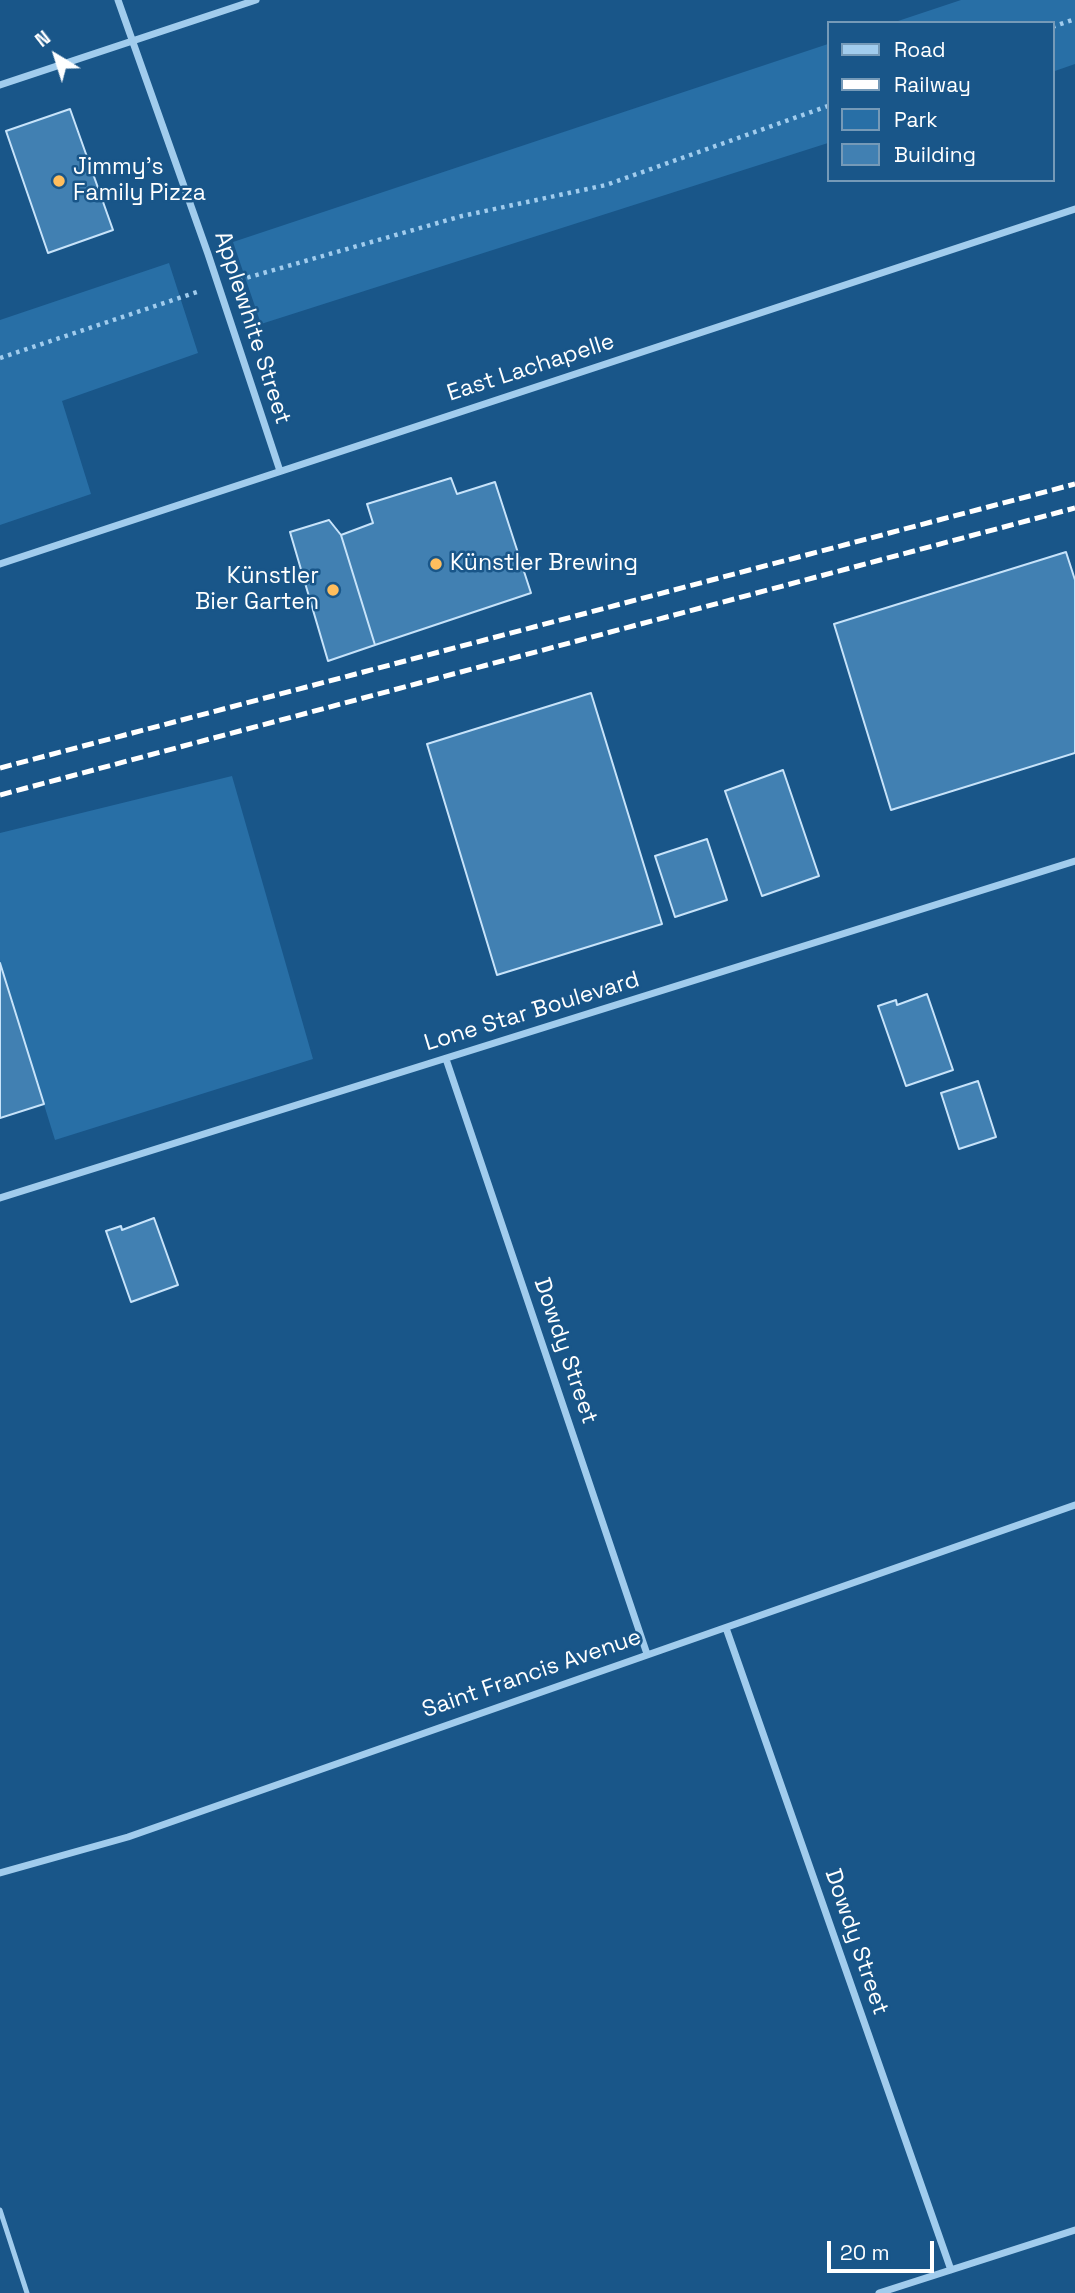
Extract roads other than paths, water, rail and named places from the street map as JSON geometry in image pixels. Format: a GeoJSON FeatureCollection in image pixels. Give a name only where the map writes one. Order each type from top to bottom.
{"type":"FeatureCollection","features":[{"type":"Feature","properties":{"kind":"street","name":"Applewhite Street"},"geometry":{"type":"LineString","coordinates":[[118,0],[280,471]]}},
{"type":"Feature","properties":{"kind":"street"},"geometry":{"type":"LineString","coordinates":[[0,85],[256,0]]}},
{"type":"Feature","properties":{"kind":"street","name":"East Lachapelle"},"geometry":{"type":"LineString","coordinates":[[0,564],[1075,209]]}},
{"type":"Feature","properties":{"kind":"street","name":"Lone Star Boulevard"},"geometry":{"type":"LineString","coordinates":[[0,1198],[1075,861]]}},
{"type":"Feature","properties":{"kind":"street","name":"Dowdy Street"},"geometry":{"type":"LineString","coordinates":[[446,1059],[647,1654]]}},
{"type":"Feature","properties":{"kind":"street","name":"Saint Francis Avenue"},"geometry":{"type":"LineString","coordinates":[[0,1873],[128,1837],[1075,1505]]}},
{"type":"Feature","properties":{"kind":"street","name":"Dowdy Street"},"geometry":{"type":"LineString","coordinates":[[726,1628],[951,2270]]}},
{"type":"Feature","properties":{"kind":"street"},"geometry":{"type":"LineString","coordinates":[[879,2293],[1075,2230]]}},
{"type":"Feature","properties":{"kind":"lane"},"geometry":{"type":"LineString","coordinates":[[0,2210],[27,2293]]}},
{"type":"Feature","properties":{"kind":"railway"},"geometry":{"type":"LineString","coordinates":[[0,768],[1075,484]]}},
{"type":"Feature","properties":{"kind":"railway"},"geometry":{"type":"LineString","coordinates":[[0,795],[1075,508]]}},
{"type":"Feature","properties":{"kind":"place","name":"Jimmy's Family Pizza"},"geometry":{"type":"Point","coordinates":[59,181]}},
{"type":"Feature","properties":{"kind":"place","name":"Künstler Brewing"},"geometry":{"type":"Point","coordinates":[436,564]}},
{"type":"Feature","properties":{"kind":"place","name":"Künstler Bier Garten"},"geometry":{"type":"Point","coordinates":[333,590]}}]}
